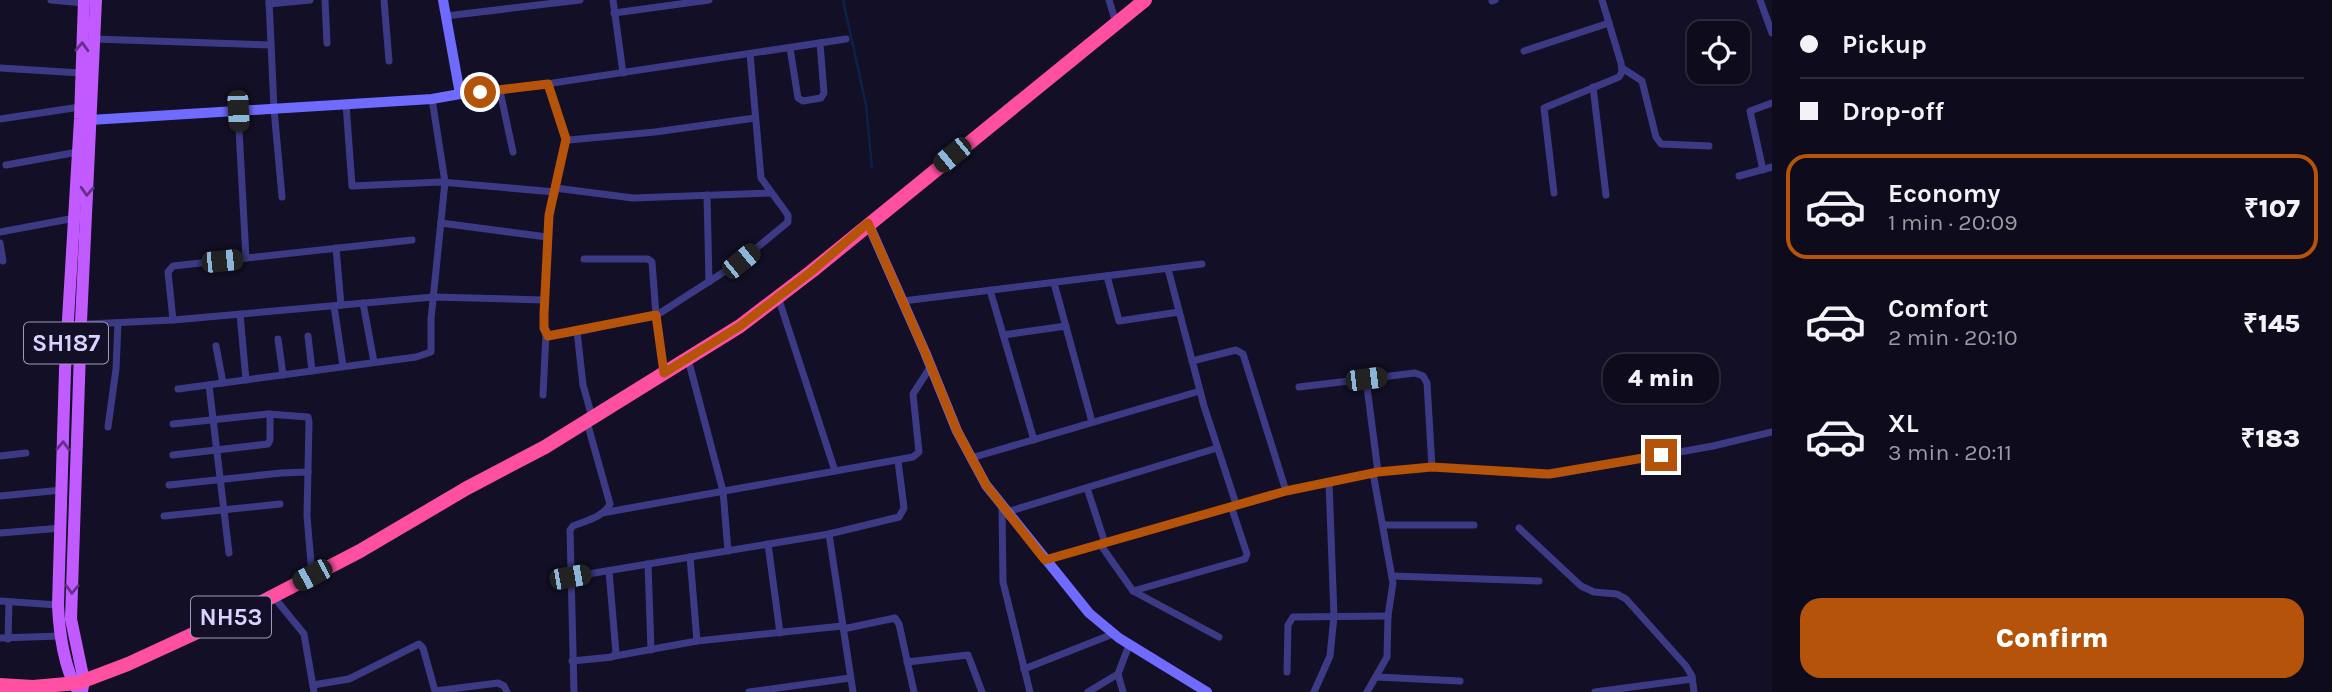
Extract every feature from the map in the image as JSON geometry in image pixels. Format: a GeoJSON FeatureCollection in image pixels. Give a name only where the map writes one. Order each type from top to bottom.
{"type":"FeatureCollection","features":[{"type":"Feature","properties":{"kind":"highway","name":"NH53"},"geometry":{"type":"LineString","coordinates":[[0,685],[79,687],[273,596],[545,447],[740,326],[1145,0]]}},
{"type":"Feature","properties":{"kind":"main road","name":"SH187"},"geometry":{"type":"LineString","coordinates":[[79,687],[61,636],[58,605],[61,490],[80,217],[90,120],[94,39],[88,1]]}},
{"type":"Feature","properties":{"kind":"main road","name":"SH187"},"geometry":{"type":"LineString","coordinates":[[80,217],[78,152],[81,73],[88,1]]}},
{"type":"Feature","properties":{"kind":"main road","name":"SH187"},"geometry":{"type":"LineString","coordinates":[[74,325],[75,491],[72,624],[79,687]]}},
{"type":"Feature","properties":{"kind":"main road"},"geometry":{"type":"LineString","coordinates":[[60,562],[73,563]]}},
{"type":"Feature","properties":{"kind":"street"},"geometry":{"type":"LineString","coordinates":[[51,0],[88,1]]}},
{"type":"Feature","properties":{"kind":"street"},"geometry":{"type":"LineString","coordinates":[[282,197],[274,109],[269,2],[310,0]]}},
{"type":"Feature","properties":{"kind":"street"},"geometry":{"type":"LineString","coordinates":[[324,0],[327,43]]}},
{"type":"Feature","properties":{"kind":"street"},"geometry":{"type":"LineString","coordinates":[[384,0],[389,61]]}},
{"type":"Feature","properties":{"kind":"street"},"geometry":{"type":"LineString","coordinates":[[443,0],[457,94]]}},
{"type":"Feature","properties":{"kind":"street"},"geometry":{"type":"LineString","coordinates":[[446,16],[580,0]]}},
{"type":"Feature","properties":{"kind":"street"},"geometry":{"type":"LineString","coordinates":[[613,0],[623,73]]}},
{"type":"Feature","properties":{"kind":"street"},"geometry":{"type":"LineString","coordinates":[[614,13],[663,3],[709,0]]}},
{"type":"Feature","properties":{"kind":"street"},"geometry":{"type":"LineString","coordinates":[[1109,0],[1116,23]]}},
{"type":"Feature","properties":{"kind":"street"},"geometry":{"type":"LineString","coordinates":[[1554,193],[1544,108],[1619,77],[1622,68],[1601,0]]}},
{"type":"Feature","properties":{"kind":"street"},"geometry":{"type":"LineString","coordinates":[[1760,0],[1772,33]]}},
{"type":"Feature","properties":{"kind":"street"},"geometry":{"type":"LineString","coordinates":[[1524,51],[1609,23]]}},
{"type":"Feature","properties":{"kind":"street"},"geometry":{"type":"LineString","coordinates":[[94,39],[271,45]]}},
{"type":"Feature","properties":{"kind":"street"},"geometry":{"type":"LineString","coordinates":[[90,120],[437,98],[846,39]]}},
{"type":"Feature","properties":{"kind":"street"},"geometry":{"type":"LineString","coordinates":[[790,48],[798,99],[821,98],[824,93],[820,43]]}},
{"type":"Feature","properties":{"kind":"street"},"geometry":{"type":"LineString","coordinates":[[545,333],[548,336],[656,315],[741,261],[787,224],[789,217],[761,178],[750,54]]}},
{"type":"Feature","properties":{"kind":"street"},"geometry":{"type":"LineString","coordinates":[[0,68],[81,73]]}},
{"type":"Feature","properties":{"kind":"street"},"geometry":{"type":"LineString","coordinates":[[1622,68],[1642,81],[1656,137],[1661,144],[1709,146]]}},
{"type":"Feature","properties":{"kind":"street"},"geometry":{"type":"LineString","coordinates":[[543,395],[547,237],[549,215],[566,139],[548,84]]}},
{"type":"Feature","properties":{"kind":"street"},"geometry":{"type":"LineString","coordinates":[[1593,87],[1606,195]]}},
{"type":"Feature","properties":{"kind":"street"},"geometry":{"type":"LineString","coordinates":[[500,91],[513,152]]}},
{"type":"Feature","properties":{"kind":"street"},"geometry":{"type":"LineString","coordinates":[[178,389],[415,357],[432,351],[430,298],[441,223],[443,182],[437,98]]}},
{"type":"Feature","properties":{"kind":"street"},"geometry":{"type":"LineString","coordinates":[[1763,170],[1750,111],[1772,103]]}},
{"type":"Feature","properties":{"kind":"street"},"geometry":{"type":"LineString","coordinates":[[346,104],[352,186],[443,182],[634,198],[771,193]]}},
{"type":"Feature","properties":{"kind":"street"},"geometry":{"type":"LineString","coordinates":[[0,119],[80,107]]}},
{"type":"Feature","properties":{"kind":"street"},"geometry":{"type":"LineString","coordinates":[[238,111],[246,258]]}},
{"type":"Feature","properties":{"kind":"street"},"geometry":{"type":"LineString","coordinates":[[566,139],[655,132],[755,118]]}},
{"type":"Feature","properties":{"kind":"street"},"geometry":{"type":"LineString","coordinates":[[6,165],[78,152]]}},
{"type":"Feature","properties":{"kind":"street"},"geometry":{"type":"LineString","coordinates":[[1739,176],[1772,167]]}},
{"type":"Feature","properties":{"kind":"street"},"geometry":{"type":"LineString","coordinates":[[707,195],[709,282]]}},
{"type":"Feature","properties":{"kind":"street"},"geometry":{"type":"LineString","coordinates":[[0,232],[80,217]]}},
{"type":"Feature","properties":{"kind":"street"},"geometry":{"type":"LineString","coordinates":[[441,223],[547,237]]}},
{"type":"Feature","properties":{"kind":"street"},"geometry":{"type":"LineString","coordinates":[[868,223],[957,431],[986,485],[1089,613],[1113,634],[1199,690]]}},
{"type":"Feature","properties":{"kind":"street"},"geometry":{"type":"LineString","coordinates":[[173,320],[168,272],[171,267],[412,240]]}},
{"type":"Feature","properties":{"kind":"street"},"geometry":{"type":"LineString","coordinates":[[0,243],[4,261]]}},
{"type":"Feature","properties":{"kind":"street"},"geometry":{"type":"LineString","coordinates":[[336,248],[337,306],[343,366]]}},
{"type":"Feature","properties":{"kind":"street"},"geometry":{"type":"LineString","coordinates":[[584,259],[651,260],[664,373]]}},
{"type":"Feature","properties":{"kind":"street"},"geometry":{"type":"LineString","coordinates":[[903,301],[1202,264]]}},
{"type":"Feature","properties":{"kind":"street"},"geometry":{"type":"LineString","coordinates":[[1133,591],[1245,559],[1247,554],[1168,268]]}},
{"type":"Feature","properties":{"kind":"street"},"geometry":{"type":"LineString","coordinates":[[1107,276],[1119,321],[1179,312]]}},
{"type":"Feature","properties":{"kind":"street"},"geometry":{"type":"LineString","coordinates":[[1054,283],[1092,422]]}},
{"type":"Feature","properties":{"kind":"street"},"geometry":{"type":"LineString","coordinates":[[990,290],[1034,440]]}},
{"type":"Feature","properties":{"kind":"street"},"geometry":{"type":"LineString","coordinates":[[778,297],[835,471]]}},
{"type":"Feature","properties":{"kind":"street"},"geometry":{"type":"LineString","coordinates":[[74,325],[173,320],[430,298],[544,300]]}},
{"type":"Feature","properties":{"kind":"street"},"geometry":{"type":"LineString","coordinates":[[363,303],[374,362]]}},
{"type":"Feature","properties":{"kind":"street"},"geometry":{"type":"LineString","coordinates":[[240,314],[246,380]]}},
{"type":"Feature","properties":{"kind":"street"},"geometry":{"type":"LineString","coordinates":[[108,427],[117,369],[118,323]]}},
{"type":"Feature","properties":{"kind":"street"},"geometry":{"type":"LineString","coordinates":[[1003,335],[1066,326]]}},
{"type":"Feature","properties":{"kind":"street"},"geometry":{"type":"LineString","coordinates":[[574,692],[570,530],[607,510],[610,504],[589,419],[578,331]]}},
{"type":"Feature","properties":{"kind":"street"},"geometry":{"type":"LineString","coordinates":[[308,335],[312,371]]}},
{"type":"Feature","properties":{"kind":"street"},"geometry":{"type":"LineString","coordinates":[[278,339],[283,374]]}},
{"type":"Feature","properties":{"kind":"street"},"geometry":{"type":"LineString","coordinates":[[216,345],[223,383]]}},
{"type":"Feature","properties":{"kind":"street"},"geometry":{"type":"LineString","coordinates":[[1192,361],[1236,350],[1243,354],[1286,491]]}},
{"type":"Feature","properties":{"kind":"street"},"geometry":{"type":"LineString","coordinates":[[688,358],[723,491],[728,551]]}},
{"type":"Feature","properties":{"kind":"street"},"geometry":{"type":"LineString","coordinates":[[602,513],[913,457],[919,452],[913,394],[931,366]]}},
{"type":"Feature","properties":{"kind":"street"},"geometry":{"type":"LineString","coordinates":[[1298,387],[1415,373],[1426,379],[1432,467]]}},
{"type":"Feature","properties":{"kind":"street"},"geometry":{"type":"LineString","coordinates":[[1366,379],[1382,524],[1392,576],[1388,652],[1367,692]]}},
{"type":"Feature","properties":{"kind":"street"},"geometry":{"type":"LineString","coordinates":[[209,385],[229,553]]}},
{"type":"Feature","properties":{"kind":"street"},"geometry":{"type":"LineString","coordinates":[[971,458],[1200,391]]}},
{"type":"Feature","properties":{"kind":"street"},"geometry":{"type":"LineString","coordinates":[[173,455],[268,444],[270,414]]}},
{"type":"Feature","properties":{"kind":"street"},"geometry":{"type":"LineString","coordinates":[[173,424],[270,414],[308,417],[307,516],[312,575]]}},
{"type":"Feature","properties":{"kind":"street"},"geometry":{"type":"LineString","coordinates":[[1045,560],[1286,491],[1376,472],[1432,467],[1557,474],[1713,446],[1772,432]]}},
{"type":"Feature","properties":{"kind":"street"},"geometry":{"type":"LineString","coordinates":[[1005,509],[1087,488],[1217,448]]}},
{"type":"Feature","properties":{"kind":"street"},"geometry":{"type":"LineString","coordinates":[[0,456],[26,453]]}},
{"type":"Feature","properties":{"kind":"street"},"geometry":{"type":"LineString","coordinates":[[570,577],[829,534],[902,515],[904,508],[898,461]]}},
{"type":"Feature","properties":{"kind":"street"},"geometry":{"type":"LineString","coordinates":[[169,485],[284,472],[308,472]]}},
{"type":"Feature","properties":{"kind":"street"},"geometry":{"type":"LineString","coordinates":[[1314,692],[1331,656],[1335,617],[1329,482]]}},
{"type":"Feature","properties":{"kind":"street"},"geometry":{"type":"LineString","coordinates":[[1087,488],[1103,543],[1133,591],[1219,637]]}},
{"type":"Feature","properties":{"kind":"street"},"geometry":{"type":"LineString","coordinates":[[0,496],[75,491]]}},
{"type":"Feature","properties":{"kind":"street"},"geometry":{"type":"LineString","coordinates":[[164,516],[280,504]]}},
{"type":"Feature","properties":{"kind":"street"},"geometry":{"type":"LineString","coordinates":[[1005,509],[1003,582],[1030,692]]}},
{"type":"Feature","properties":{"kind":"street"},"geometry":{"type":"LineString","coordinates":[[1382,524],[1474,525]]}},
{"type":"Feature","properties":{"kind":"street"},"geometry":{"type":"LineString","coordinates":[[0,533],[74,527]]}},
{"type":"Feature","properties":{"kind":"street"},"geometry":{"type":"LineString","coordinates":[[1519,528],[1581,586],[1594,592],[1617,594],[1626,599],[1686,666],[1694,692]]}},
{"type":"Feature","properties":{"kind":"street"},"geometry":{"type":"LineString","coordinates":[[829,534],[853,692]]}},
{"type":"Feature","properties":{"kind":"street"},"geometry":{"type":"LineString","coordinates":[[768,544],[780,633]]}},
{"type":"Feature","properties":{"kind":"street"},"geometry":{"type":"LineString","coordinates":[[690,557],[698,641]]}},
{"type":"Feature","properties":{"kind":"street"},"geometry":{"type":"LineString","coordinates":[[648,564],[651,650]]}},
{"type":"Feature","properties":{"kind":"street"},"geometry":{"type":"LineString","coordinates":[[609,570],[615,656]]}},
{"type":"Feature","properties":{"kind":"street"},"geometry":{"type":"LineString","coordinates":[[1392,576],[1539,582]]}},
{"type":"Feature","properties":{"kind":"street"},"geometry":{"type":"LineString","coordinates":[[273,596],[304,634],[313,688],[343,681],[419,645],[423,648],[435,691],[498,683],[504,686],[507,692]]}},
{"type":"Feature","properties":{"kind":"street"},"geometry":{"type":"LineString","coordinates":[[0,601],[58,605]]}},
{"type":"Feature","properties":{"kind":"street"},"geometry":{"type":"LineString","coordinates":[[9,602],[4,639],[61,636]]}},
{"type":"Feature","properties":{"kind":"street"},"geometry":{"type":"LineString","coordinates":[[1287,672],[1288,625],[1293,617],[1388,616]]}},
{"type":"Feature","properties":{"kind":"street"},"geometry":{"type":"LineString","coordinates":[[572,661],[698,641],[842,628],[895,618],[899,624],[914,692]]}},
{"type":"Feature","properties":{"kind":"street"},"geometry":{"type":"LineString","coordinates":[[1024,669],[1113,634]]}},
{"type":"Feature","properties":{"kind":"street"},"geometry":{"type":"LineString","coordinates":[[1088,692],[1118,674],[1129,645]]}},
{"type":"Feature","properties":{"kind":"street"},"geometry":{"type":"LineString","coordinates":[[907,662],[968,655],[982,692]]}},
{"type":"Feature","properties":{"kind":"street"},"geometry":{"type":"LineString","coordinates":[[1118,674],[1124,692]]}},
{"type":"Feature","properties":{"kind":"street"},"geometry":{"type":"LineString","coordinates":[[1376,677],[1460,681]]}},
{"type":"Feature","properties":{"kind":"street"},"geometry":{"type":"LineString","coordinates":[[749,692],[850,678]]}},
{"type":"Feature","properties":{"kind":"street"},"geometry":{"type":"LineString","coordinates":[[1595,692],[1637,689],[1692,679]]}},
{"type":"Feature","properties":{"kind":"waterway"},"geometry":{"type":"LineString","coordinates":[[843,0],[866,105],[872,168]]}},
{"type":"Feature","properties":{"kind":"route"},"geometry":{"type":"LineString","coordinates":[[480,92],[548,84],[566,139],[548,221],[544,286],[544,328],[548,336],[656,315],[664,373],[740,326],[812,271],[868,223],[957,431],[986,485],[1045,560],[1286,491],[1378,472],[1432,467],[1542,475],[1661,455]]}}]}
